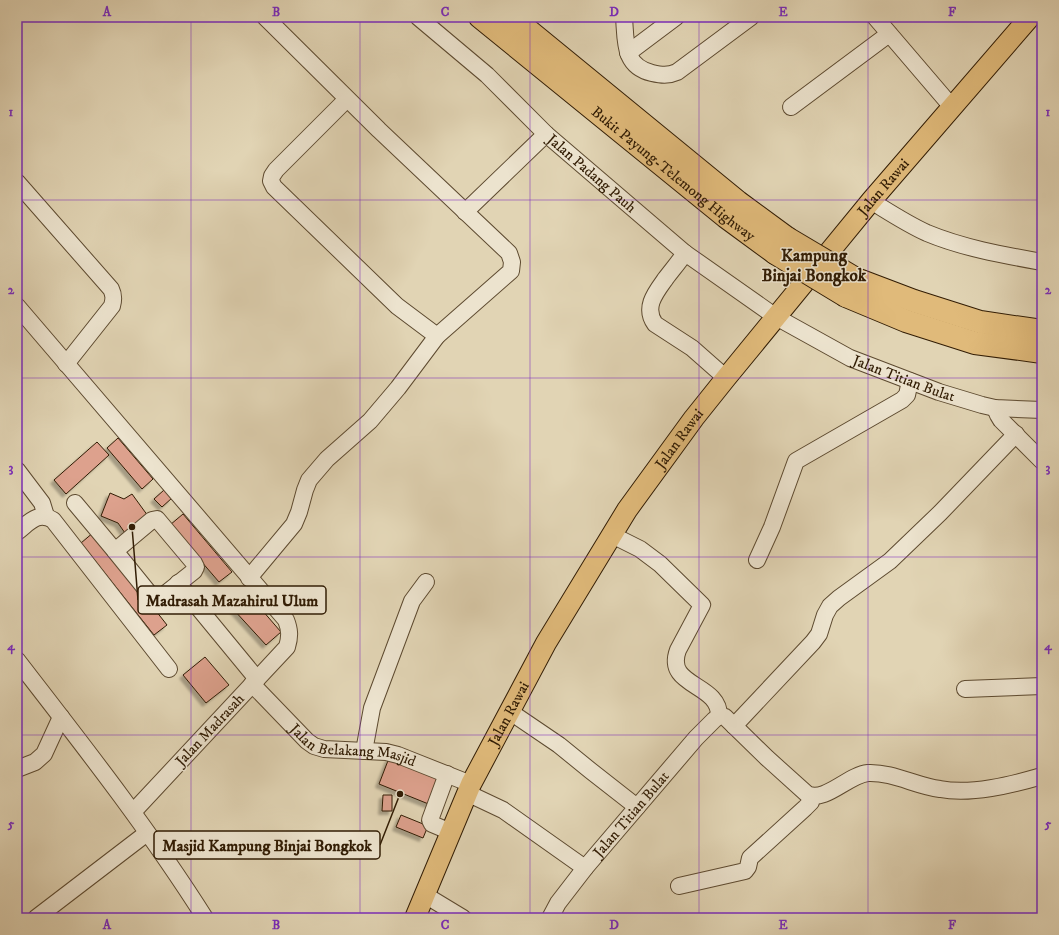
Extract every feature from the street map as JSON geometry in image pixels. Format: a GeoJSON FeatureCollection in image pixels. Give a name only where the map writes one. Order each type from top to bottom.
{"type":"FeatureCollection","features":[{"type":"Feature","properties":{"kind":"highway","name":"Bukit Payung-Telemong Highway"},"geometry":{"type":"LineString","coordinates":[[480,17],[726,217],[781,246],[851,287],[906,322],[975,343],[1042,352]]}},
{"type":"Feature","properties":{"kind":"highway","name":"Bukit Payung-Telemong Highway"},"geometry":{"type":"LineString","coordinates":[[512,17],[738,202],[781,246]]}},
{"type":"Feature","properties":{"kind":"highway","name":"Bukit Payung-Telemong Highway"},"geometry":{"type":"LineString","coordinates":[[851,287],[914,301],[980,322],[1042,331]]}},
{"type":"Feature","properties":{"kind":"main road","name":"Jalan Rawai"},"geometry":{"type":"LineString","coordinates":[[415,918],[469,788],[509,711],[546,642],[627,510],[694,418],[726,378],[871,201],[1030,17]]}},
{"type":"Feature","properties":{"kind":"street"},"geometry":{"type":"LineString","coordinates":[[17,306],[249,578],[294,524],[299,512],[304,490],[310,480],[328,459],[370,421],[398,388],[437,336],[511,271],[512,262],[509,253],[347,99],[265,17]]}},
{"type":"Feature","properties":{"kind":"street","name":"Jalan Padang Pauh"},"geometry":{"type":"LineString","coordinates":[[418,17],[486,75],[546,134],[686,253],[776,317]]}},
{"type":"Feature","properties":{"kind":"street"},"geometry":{"type":"LineString","coordinates":[[624,17],[630,60],[639,68],[659,75],[669,75],[677,72],[751,17]]}},
{"type":"Feature","properties":{"kind":"street"},"geometry":{"type":"LineString","coordinates":[[628,53],[676,17]]}},
{"type":"Feature","properties":{"kind":"street"},"geometry":{"type":"LineString","coordinates":[[875,17],[952,107]]}},
{"type":"Feature","properties":{"kind":"street"},"geometry":{"type":"LineString","coordinates":[[791,107],[889,34]]}},
{"type":"Feature","properties":{"kind":"street"},"geometry":{"type":"LineString","coordinates":[[347,99],[288,156],[276,170],[271,181],[274,187],[397,306],[437,336]]}},
{"type":"Feature","properties":{"kind":"street"},"geometry":{"type":"LineString","coordinates":[[465,212],[546,134]]}},
{"type":"Feature","properties":{"kind":"street"},"geometry":{"type":"LineString","coordinates":[[17,182],[111,289],[113,294],[112,306],[66,364]]}},
{"type":"Feature","properties":{"kind":"street"},"geometry":{"type":"LineString","coordinates":[[871,201],[909,224],[928,233],[970,247],[1005,256],[1042,262]]}},
{"type":"Feature","properties":{"kind":"street"},"geometry":{"type":"LineString","coordinates":[[686,253],[653,296],[650,308],[652,319],[656,324],[692,348],[726,378]]}},
{"type":"Feature","properties":{"kind":"street","name":"Jalan Titian Bulat"},"geometry":{"type":"LineString","coordinates":[[776,317],[850,358],[910,381],[974,403],[995,408],[1042,410]]}},
{"type":"Feature","properties":{"kind":"street"},"geometry":{"type":"LineString","coordinates":[[756,560],[772,527],[796,461],[902,400],[907,395],[910,381]]}},
{"type":"Feature","properties":{"kind":"street"},"geometry":{"type":"LineString","coordinates":[[995,408],[1001,420],[1042,461]]}},
{"type":"Feature","properties":{"kind":"street"},"geometry":{"type":"LineString","coordinates":[[734,726],[813,642],[819,634],[825,615],[830,606],[838,598],[890,561],[940,513],[1016,434]]}},
{"type":"Feature","properties":{"kind":"street"},"geometry":{"type":"LineString","coordinates":[[17,470],[42,502],[46,516]]}},
{"type":"Feature","properties":{"kind":"street"},"geometry":{"type":"LineString","coordinates":[[75,503],[154,599],[160,598],[194,571],[196,567],[157,519],[152,520],[115,550]]}},
{"type":"Feature","properties":{"kind":"street"},"geometry":{"type":"LineString","coordinates":[[17,532],[36,517],[46,516],[53,520],[169,670]]}},
{"type":"Feature","properties":{"kind":"street"},"geometry":{"type":"LineString","coordinates":[[612,534],[640,549],[660,564],[702,605],[676,656],[676,666],[680,675],[715,701],[719,709],[719,716],[725,718],[802,790],[812,796],[821,795],[854,777],[863,774],[882,774],[929,787],[950,790],[978,789],[1042,776]]}},
{"type":"Feature","properties":{"kind":"street","name":"Jalan Madrasah"},"geometry":{"type":"LineString","coordinates":[[133,812],[287,647],[290,638],[286,620],[249,578]]}},
{"type":"Feature","properties":{"kind":"street"},"geometry":{"type":"LineString","coordinates":[[364,751],[372,708],[412,601],[426,582]]}},
{"type":"Feature","properties":{"kind":"street","name":"Jalan Belakang Masjid"},"geometry":{"type":"LineString","coordinates":[[178,583],[255,682],[307,741],[314,746],[324,749],[386,752],[398,755],[447,774],[503,810],[585,868]]}},
{"type":"Feature","properties":{"kind":"street"},"geometry":{"type":"LineString","coordinates":[[17,660],[133,812],[184,884],[205,918]]}},
{"type":"Feature","properties":{"kind":"street"},"geometry":{"type":"LineString","coordinates":[[965,689],[1042,686]]}},
{"type":"Feature","properties":{"kind":"street"},"geometry":{"type":"LineString","coordinates":[[509,711],[559,745],[591,772],[637,806]]}},
{"type":"Feature","properties":{"kind":"street","name":"Jalan Titian Bulat"},"geometry":{"type":"LineString","coordinates":[[550,918],[558,903],[585,868],[696,738],[719,716]]}},
{"type":"Feature","properties":{"kind":"street"},"geometry":{"type":"LineString","coordinates":[[17,769],[34,762],[44,754],[61,717]]}},
{"type":"Feature","properties":{"kind":"street"},"geometry":{"type":"LineString","coordinates":[[447,774],[430,820],[432,824],[451,832]]}},
{"type":"Feature","properties":{"kind":"street"},"geometry":{"type":"LineString","coordinates":[[680,886],[744,870],[748,867],[750,858],[811,802],[812,796]]}},
{"type":"Feature","properties":{"kind":"street"},"geometry":{"type":"LineString","coordinates":[[36,918],[147,833]]}},
{"type":"Feature","properties":{"kind":"street"},"geometry":{"type":"LineString","coordinates":[[425,895],[463,918]]}},
{"type":"Feature","properties":{"kind":"building"},"geometry":{"type":"Polygon","coordinates":[[[118,438],[153,479],[142,489],[107,448],[118,438]]]}},
{"type":"Feature","properties":{"kind":"building"},"geometry":{"type":"Polygon","coordinates":[[[97,442],[109,455],[66,494],[54,480],[97,442]]]}},
{"type":"Feature","properties":{"kind":"building"},"geometry":{"type":"Polygon","coordinates":[[[164,490],[172,498],[162,507],[154,499],[164,490]]]}},
{"type":"Feature","properties":{"kind":"building"},"geometry":{"type":"Polygon","coordinates":[[[110,493],[124,499],[132,494],[148,516],[125,533],[118,523],[101,516],[110,493]]]}},
{"type":"Feature","properties":{"kind":"building"},"geometry":{"type":"Polygon","coordinates":[[[183,514],[232,572],[219,582],[170,525],[183,514]]]}},
{"type":"Feature","properties":{"kind":"building"},"geometry":{"type":"Polygon","coordinates":[[[94,532],[167,625],[154,635],[81,543],[94,532]]]}},
{"type":"Feature","properties":{"kind":"building"},"geometry":{"type":"Polygon","coordinates":[[[249,595],[281,632],[266,645],[233,609],[249,595]]]}},
{"type":"Feature","properties":{"kind":"building"},"geometry":{"type":"Polygon","coordinates":[[[205,657],[229,685],[206,703],[183,675],[205,657]]]}},
{"type":"Feature","properties":{"kind":"building"},"geometry":{"type":"Polygon","coordinates":[[[389,758],[441,779],[431,805],[379,784],[389,758]]]}},
{"type":"Feature","properties":{"kind":"building"},"geometry":{"type":"Polygon","coordinates":[[[383,795],[392,795],[392,811],[382,811],[383,795]]]}},
{"type":"Feature","properties":{"kind":"building"},"geometry":{"type":"Polygon","coordinates":[[[401,815],[428,826],[423,838],[396,827],[401,815]]]}},
{"type":"Feature","properties":{"kind":"place","name":"Madrasah Mazahirul Ulum"},"geometry":{"type":"Point","coordinates":[132,527]}},
{"type":"Feature","properties":{"kind":"place","name":"Masjid Kampung Binjai Bongkok"},"geometry":{"type":"Point","coordinates":[400,794]}},
{"type":"Feature","properties":{"kind":"district","name":"Kampung Binjai Bongkok"},"geometry":{"type":"Point","coordinates":[814,266]}}]}
